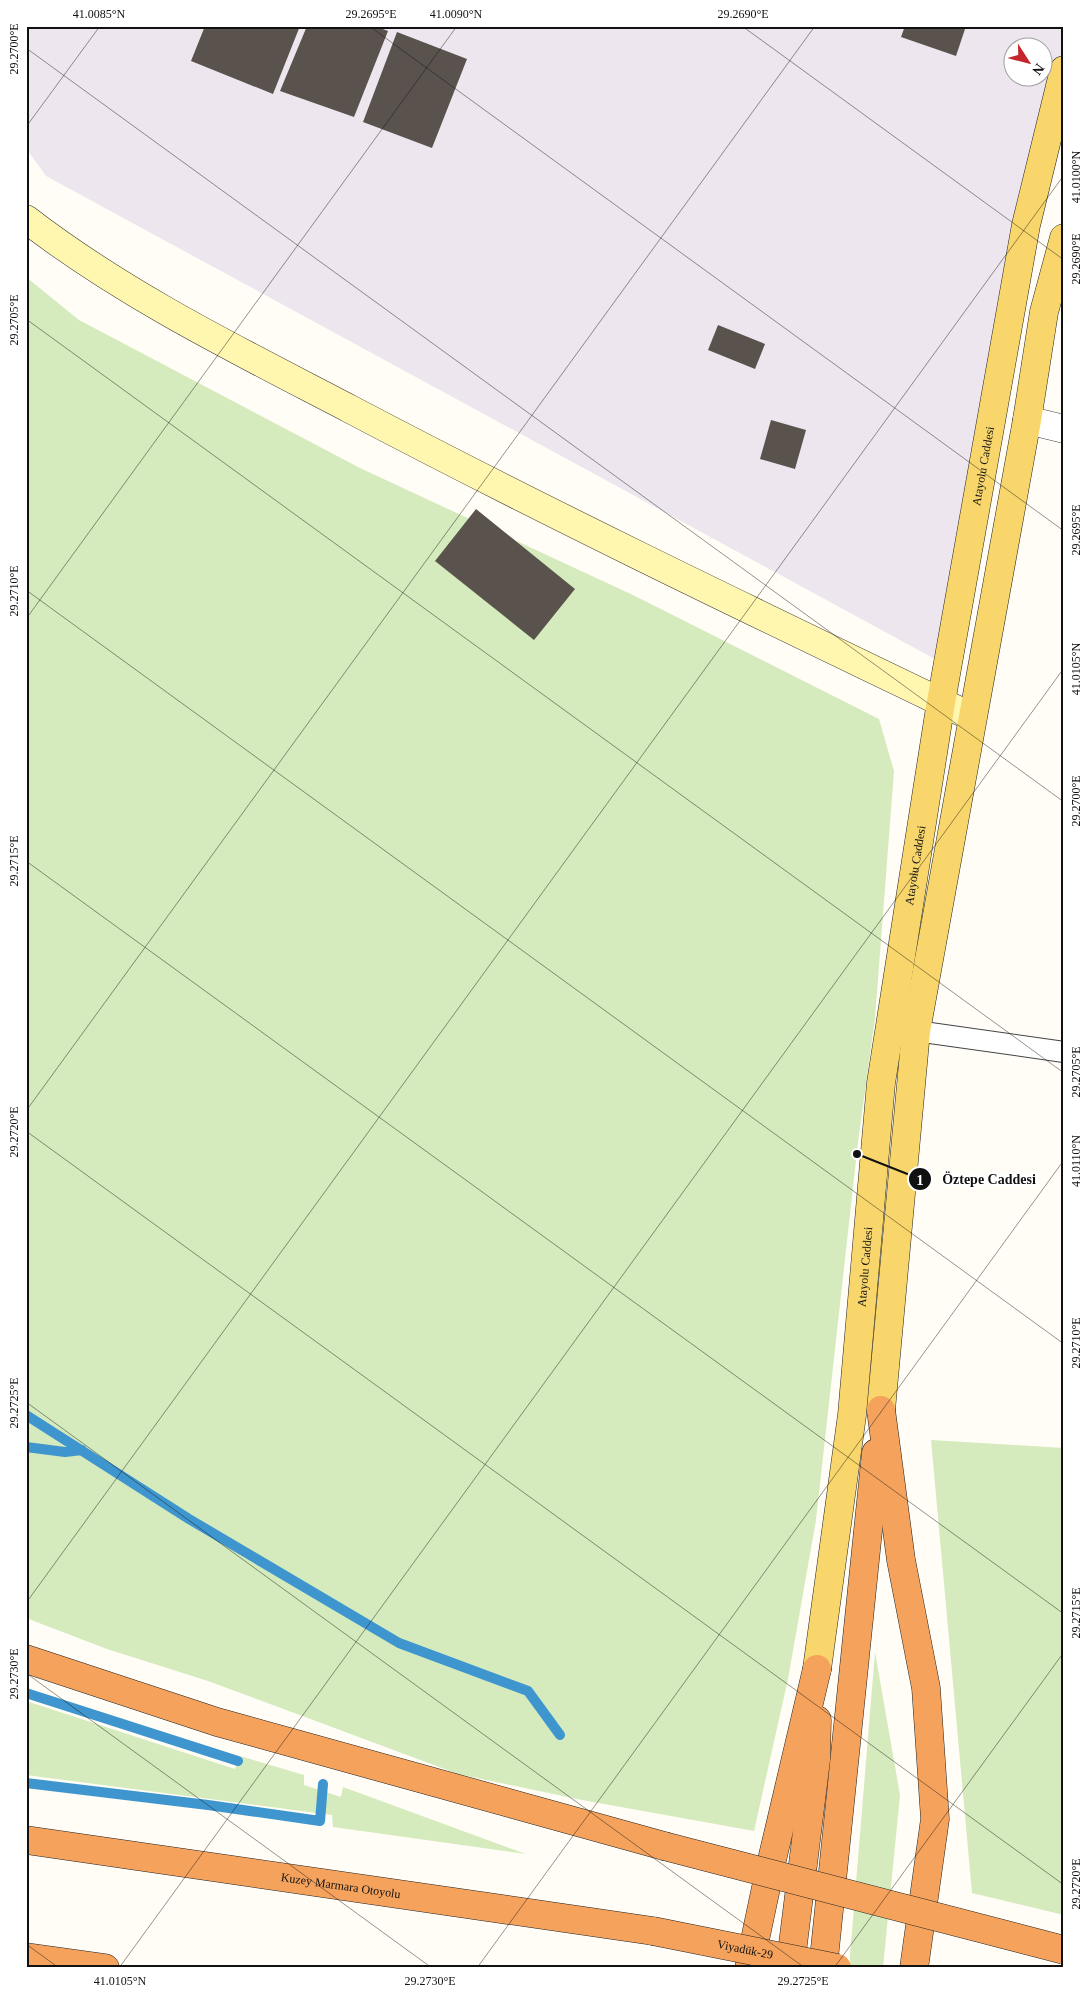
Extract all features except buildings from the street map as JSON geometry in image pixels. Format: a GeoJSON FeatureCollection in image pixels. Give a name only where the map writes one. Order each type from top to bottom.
{"type":"FeatureCollection","features":[{"type":"Feature","properties":{"kind":"highway"},"geometry":{"type":"LineString","coordinates":[[823,1968],[881,1410]]}},
{"type":"Feature","properties":{"kind":"highway"},"geometry":{"type":"LineString","coordinates":[[881,1410],[901,1560],[926,1688],[935,1819],[914,1968]]}},
{"type":"Feature","properties":{"kind":"highway"},"geometry":{"type":"LineString","coordinates":[[26,1659],[217,1722],[664,1846],[1064,1950]]}},
{"type":"Feature","properties":{"kind":"highway"},"geometry":{"type":"LineString","coordinates":[[749,1968],[771,1864],[818,1669]]}},
{"type":"Feature","properties":{"kind":"highway"},"geometry":{"type":"LineString","coordinates":[[790,1968],[816,1760],[818,1669]]}},
{"type":"Feature","properties":{"kind":"highway","name":"Kuzey Marmara Otoyolu"},"geometry":{"type":"LineString","coordinates":[[26,1840],[653,1931]]}},
{"type":"Feature","properties":{"kind":"highway","name":"Viyadük-29"},"geometry":{"type":"LineString","coordinates":[[653,1931],[837,1968]]}},
{"type":"Feature","properties":{"kind":"highway"},"geometry":{"type":"LineString","coordinates":[[26,1957],[105,1968]]}},
{"type":"Feature","properties":{"kind":"main road","name":"Atayolu Caddesi"},"geometry":{"type":"LineString","coordinates":[[818,1669],[852,1415],[881,1083],[941,702],[1026,225],[1064,70]]}},
{"type":"Feature","properties":{"kind":"main road"},"geometry":{"type":"LineString","coordinates":[[881,1410],[916,1031],[1027,420],[1044,312],[1064,238]]}},
{"type":"Feature","properties":{"kind":"street"},"geometry":{"type":"LineString","coordinates":[[26,219],[58,243],[148,302],[501,489],[972,717]]}},
{"type":"Feature","properties":{"kind":"street"},"geometry":{"type":"LineString","coordinates":[[1027,420],[1064,429]]}},
{"type":"Feature","properties":{"kind":"lane"},"geometry":{"type":"LineString","coordinates":[[916,1031],[1064,1052]]}},
{"type":"Feature","properties":{"kind":"shaded area"},"geometry":{"type":"Polygon","coordinates":[[[26,26],[1064,26],[1064,58],[944,664],[46,176],[26,148],[26,26]]]}},
{"type":"Feature","properties":{"kind":"green space"},"geometry":{"type":"Polygon","coordinates":[[[26,277],[79,320],[360,468],[635,596],[879,719],[894,771],[875,1018],[858,1142],[816,1520],[788,1679],[754,1831],[582,1800],[458,1774],[208,1681],[107,1649],[26,1618],[26,277]]]}},
{"type":"Feature","properties":{"kind":"green space"},"geometry":{"type":"Polygon","coordinates":[[[931,1440],[1064,1448],[1064,1915],[972,1893],[931,1440]]]}},
{"type":"Feature","properties":{"kind":"green space"},"geometry":{"type":"Polygon","coordinates":[[[875,1652],[900,1795],[883,1968],[849,1968],[875,1652]]]}},
{"type":"Feature","properties":{"kind":"green space"},"geometry":{"type":"Polygon","coordinates":[[[26,1701],[235,1769],[240,1756],[304,1775],[304,1785],[341,1797],[343,1787],[526,1854],[333,1827],[332,1815],[26,1775],[26,1701]]]}},
{"type":"Feature","properties":{"kind":"waterway"},"geometry":{"type":"LineString","coordinates":[[26,1415],[189,1519],[399,1643],[528,1691],[560,1735]]}},
{"type":"Feature","properties":{"kind":"waterway"},"geometry":{"type":"LineString","coordinates":[[26,1447],[65,1452],[82,1450]]}},
{"type":"Feature","properties":{"kind":"waterway"},"geometry":{"type":"LineString","coordinates":[[26,1693],[238,1761]]}},
{"type":"Feature","properties":{"kind":"waterway"},"geometry":{"type":"LineString","coordinates":[[26,1783],[208,1805],[320,1821],[323,1784]]}},
{"type":"Feature","properties":{"kind":"place","name":"Öztepe Caddesi"},"geometry":{"type":"Point","coordinates":[857,1154]}}]}
